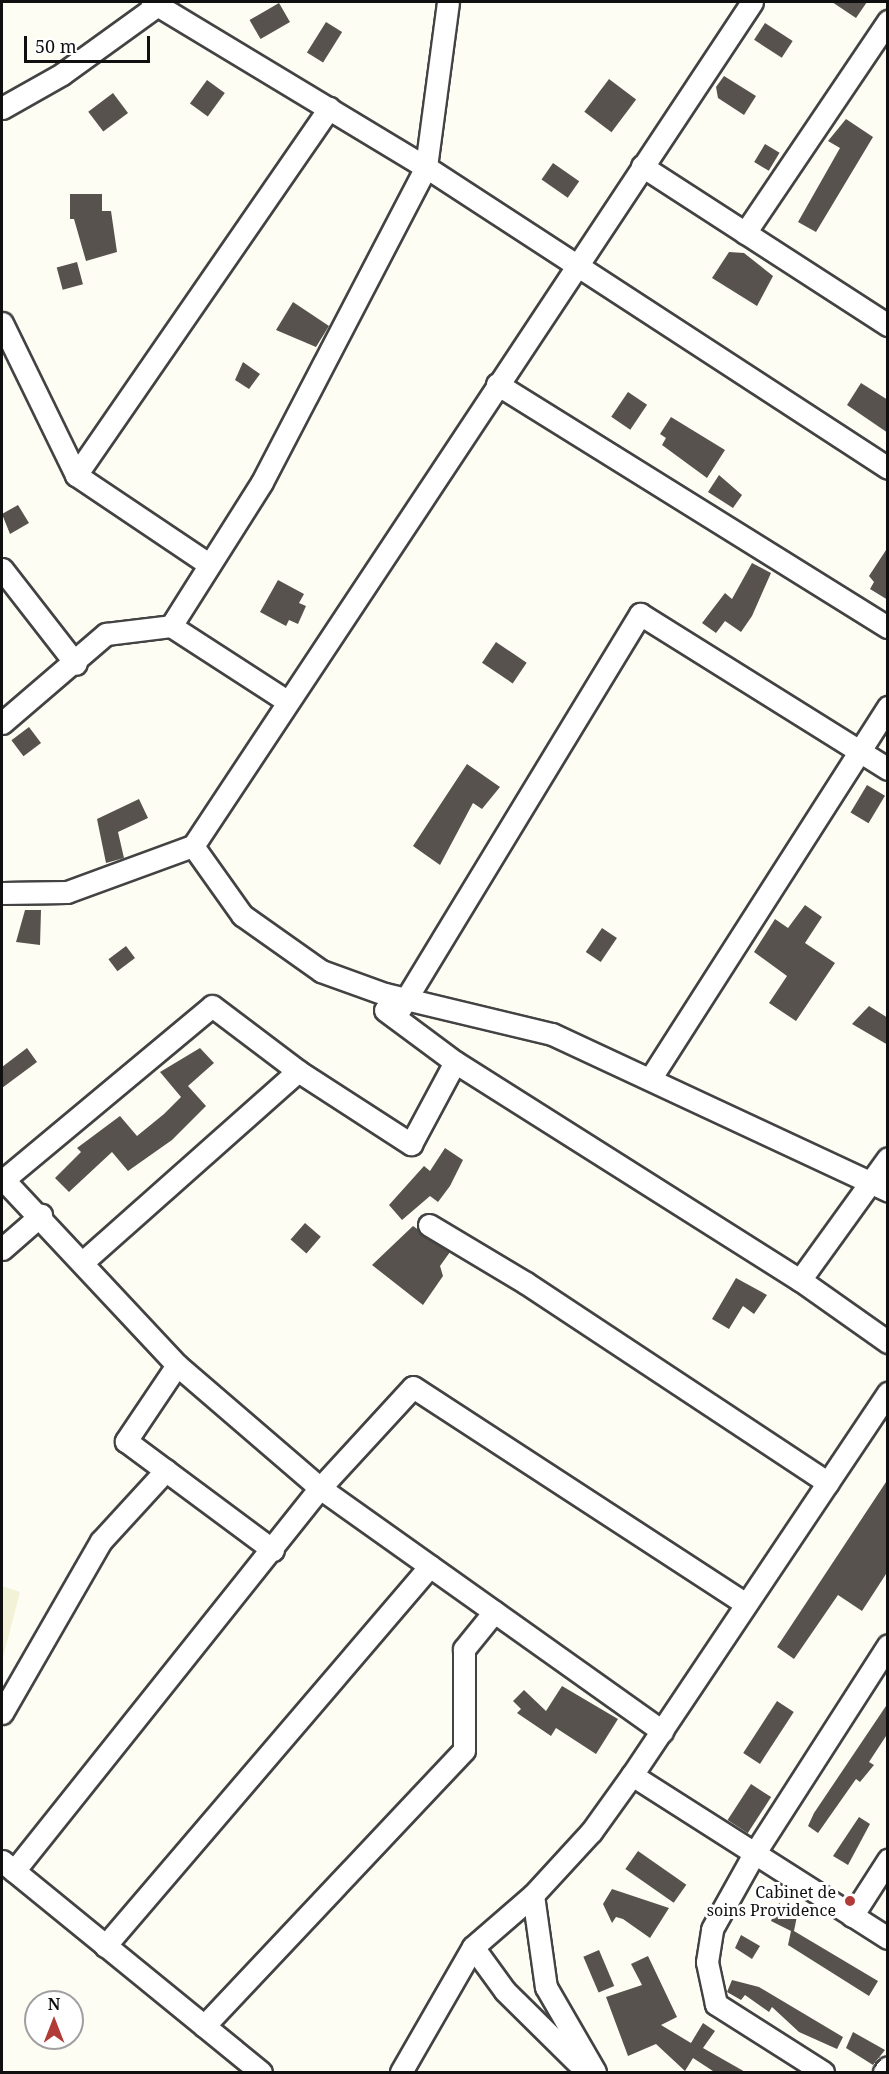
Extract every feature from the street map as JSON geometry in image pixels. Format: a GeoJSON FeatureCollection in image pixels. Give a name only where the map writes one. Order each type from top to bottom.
{"type":"FeatureCollection","features":[{"type":"Feature","properties":{"kind":"street"},"geometry":{"type":"LineString","coordinates":[[2,108],[62,74],[158,2],[426,167],[888,468]]}},
{"type":"Feature","properties":{"kind":"street"},"geometry":{"type":"LineString","coordinates":[[171,626],[207,562],[262,482],[426,167],[448,2]]}},
{"type":"Feature","properties":{"kind":"street"},"geometry":{"type":"LineString","coordinates":[[2,893],[67,892],[193,846],[752,2]]}},
{"type":"Feature","properties":{"kind":"street"},"geometry":{"type":"LineString","coordinates":[[745,233],[888,21]]}},
{"type":"Feature","properties":{"kind":"street"},"geometry":{"type":"LineString","coordinates":[[76,475],[329,108]]}},
{"type":"Feature","properties":{"kind":"street"},"geometry":{"type":"LineString","coordinates":[[642,166],[888,325]]}},
{"type":"Feature","properties":{"kind":"street"},"geometry":{"type":"LineString","coordinates":[[2,323],[76,475],[207,562]]}},
{"type":"Feature","properties":{"kind":"street"},"geometry":{"type":"LineString","coordinates":[[497,384],[888,627]]}},
{"type":"Feature","properties":{"kind":"street"},"geometry":{"type":"LineString","coordinates":[[2,569],[76,664]]}},
{"type":"Feature","properties":{"kind":"street"},"geometry":{"type":"LineString","coordinates":[[400,1008],[640,614],[888,769]]}},
{"type":"Feature","properties":{"kind":"street"},"geometry":{"type":"LineString","coordinates":[[2,723],[76,664],[106,634],[171,626],[287,701]]}},
{"type":"Feature","properties":{"kind":"street"},"geometry":{"type":"LineString","coordinates":[[650,1078],[888,707]]}},
{"type":"Feature","properties":{"kind":"street"},"geometry":{"type":"LineString","coordinates":[[193,846],[242,915],[321,971],[400,1008],[552,1034],[880,1186]]}},
{"type":"Feature","properties":{"kind":"street"},"geometry":{"type":"LineString","coordinates":[[455,1062],[411,1144],[298,1071],[212,1006],[2,1180],[41,1215],[177,1365],[320,1488],[662,1731]]}},
{"type":"Feature","properties":{"kind":"street"},"geometry":{"type":"LineString","coordinates":[[400,1008],[455,1062],[801,1280],[888,1342]]}},
{"type":"Feature","properties":{"kind":"street"},"geometry":{"type":"LineString","coordinates":[[84,1261],[298,1071]]}},
{"type":"Feature","properties":{"kind":"street"},"geometry":{"type":"LineString","coordinates":[[801,1280],[880,1186],[888,1158]]}},
{"type":"Feature","properties":{"kind":"street"},"geometry":{"type":"LineString","coordinates":[[2,1249],[41,1215]]}},
{"type":"Feature","properties":{"kind":"street"},"geometry":{"type":"LineString","coordinates":[[429,1225],[526,1283],[828,1483]]}},
{"type":"Feature","properties":{"kind":"street"},"geometry":{"type":"LineString","coordinates":[[177,1365],[126,1441],[273,1550]]}},
{"type":"Feature","properties":{"kind":"street"},"geometry":{"type":"LineString","coordinates":[[261,2073],[8,1866],[273,1550],[320,1488],[413,1387],[746,1604]]}},
{"type":"Feature","properties":{"kind":"street"},"geometry":{"type":"LineString","coordinates":[[401,2073],[473,1947],[533,1895],[591,1832],[662,1731],[888,1393]]}},
{"type":"Feature","properties":{"kind":"street"},"geometry":{"type":"LineString","coordinates":[[2,1713],[101,1541],[166,1470]]}},
{"type":"Feature","properties":{"kind":"street"},"geometry":{"type":"LineString","coordinates":[[105,1946],[430,1566]]}},
{"type":"Feature","properties":{"kind":"street"},"geometry":{"type":"LineString","coordinates":[[204,2026],[464,1750],[464,1649],[494,1612]]}},
{"type":"Feature","properties":{"kind":"street"},"geometry":{"type":"LineString","coordinates":[[823,2073],[716,2004],[710,1994],[706,1974],[712,1929],[754,1854],[888,1645]]}},
{"type":"Feature","properties":{"kind":"street"},"geometry":{"type":"LineString","coordinates":[[632,1775],[888,1938]]}},
{"type":"Feature","properties":{"kind":"street"},"geometry":{"type":"LineString","coordinates":[[852,1916],[888,1860]]}},
{"type":"Feature","properties":{"kind":"street"},"geometry":{"type":"LineString","coordinates":[[533,1895],[546,1987],[595,2073]]}},
{"type":"Feature","properties":{"kind":"street"},"geometry":{"type":"LineString","coordinates":[[473,1947],[505,1991],[588,2073]]}},
{"type":"Feature","properties":{"kind":"street"},"geometry":{"type":"LineString","coordinates":[[884,2073],[888,2067]]}},
{"type":"Feature","properties":{"kind":"green space"},"geometry":{"type":"Polygon","coordinates":[[[2,1586],[20,1592],[2,1661],[2,1586]]]}},
{"type":"Feature","properties":{"kind":"building"},"geometry":{"type":"Polygon","coordinates":[[[832,2],[867,2],[856,18],[832,2]]]}},
{"type":"Feature","properties":{"kind":"building"},"geometry":{"type":"Polygon","coordinates":[[[279,3],[290,22],[261,39],[250,20],[279,3]]]}},
{"type":"Feature","properties":{"kind":"building"},"geometry":{"type":"Polygon","coordinates":[[[326,22],[342,32],[323,63],[307,53],[326,22]]]}},
{"type":"Feature","properties":{"kind":"building"},"geometry":{"type":"Polygon","coordinates":[[[765,23],[793,41],[782,58],[754,40],[765,23]]]}},
{"type":"Feature","properties":{"kind":"building"},"geometry":{"type":"Polygon","coordinates":[[[724,76],[756,96],[744,115],[718,98],[716,87],[724,76]]]}},
{"type":"Feature","properties":{"kind":"building"},"geometry":{"type":"Polygon","coordinates":[[[609,79],[636,99],[611,132],[584,112],[609,79]]]}},
{"type":"Feature","properties":{"kind":"building"},"geometry":{"type":"Polygon","coordinates":[[[207,80],[225,93],[208,116],[190,103],[207,80]]]}},
{"type":"Feature","properties":{"kind":"building"},"geometry":{"type":"Polygon","coordinates":[[[113,93],[128,113],[103,132],[88,112],[113,93]]]}},
{"type":"Feature","properties":{"kind":"building"},"geometry":{"type":"Polygon","coordinates":[[[846,119],[873,137],[816,232],[798,222],[840,148],[828,141],[846,119]]]}},
{"type":"Feature","properties":{"kind":"building"},"geometry":{"type":"Polygon","coordinates":[[[765,144],[780,153],[769,171],[754,162],[765,144]]]}},
{"type":"Feature","properties":{"kind":"building"},"geometry":{"type":"Polygon","coordinates":[[[553,163],[579,181],[568,198],[542,179],[553,163]]]}},
{"type":"Feature","properties":{"kind":"building"},"geometry":{"type":"Polygon","coordinates":[[[70,194],[102,194],[102,211],[111,211],[117,252],[86,261],[74,219],[70,219],[70,194]]]}},
{"type":"Feature","properties":{"kind":"building"},"geometry":{"type":"Polygon","coordinates":[[[729,252],[744,253],[773,276],[757,306],[712,278],[729,252]]]}},
{"type":"Feature","properties":{"kind":"building"},"geometry":{"type":"Polygon","coordinates":[[[77,262],[83,284],[63,290],[57,267],[77,262]]]}},
{"type":"Feature","properties":{"kind":"building"},"geometry":{"type":"Polygon","coordinates":[[[293,302],[329,326],[316,347],[276,330],[293,302]]]}},
{"type":"Feature","properties":{"kind":"building"},"geometry":{"type":"Polygon","coordinates":[[[243,362],[260,374],[249,389],[235,380],[243,362]]]}},
{"type":"Feature","properties":{"kind":"building"},"geometry":{"type":"Polygon","coordinates":[[[861,383],[888,400],[888,433],[847,405],[861,383]]]}},
{"type":"Feature","properties":{"kind":"building"},"geometry":{"type":"Polygon","coordinates":[[[628,392],[647,405],[630,430],[611,417],[628,392]]]}},
{"type":"Feature","properties":{"kind":"building"},"geometry":{"type":"Polygon","coordinates":[[[671,417],[725,450],[707,478],[662,445],[666,438],[660,434],[671,417]]]}},
{"type":"Feature","properties":{"kind":"building"},"geometry":{"type":"Polygon","coordinates":[[[719,475],[742,495],[733,508],[708,492],[719,475]]]}},
{"type":"Feature","properties":{"kind":"building"},"geometry":{"type":"Polygon","coordinates":[[[18,505],[29,523],[10,534],[2,514],[18,505]]]}},
{"type":"Feature","properties":{"kind":"building"},"geometry":{"type":"Polygon","coordinates":[[[888,547],[888,600],[870,589],[874,582],[869,576],[888,547]]]}},
{"type":"Feature","properties":{"kind":"building"},"geometry":{"type":"Polygon","coordinates":[[[752,563],[771,573],[752,616],[741,632],[725,621],[716,633],[702,623],[725,593],[732,599],[752,563]]]}},
{"type":"Feature","properties":{"kind":"building"},"geometry":{"type":"Polygon","coordinates":[[[278,580],[304,594],[299,603],[306,606],[298,624],[289,620],[286,626],[260,612],[278,580]]]}},
{"type":"Feature","properties":{"kind":"building"},"geometry":{"type":"Polygon","coordinates":[[[496,642],[527,663],[513,683],[482,663],[496,642]]]}},
{"type":"Feature","properties":{"kind":"building"},"geometry":{"type":"Polygon","coordinates":[[[29,727],[41,743],[23,756],[11,740],[29,727]]]}},
{"type":"Feature","properties":{"kind":"building"},"geometry":{"type":"Polygon","coordinates":[[[467,764],[500,787],[482,809],[473,803],[440,865],[413,846],[467,764]]]}},
{"type":"Feature","properties":{"kind":"building"},"geometry":{"type":"Polygon","coordinates":[[[867,785],[885,796],[869,823],[851,812],[867,785]]]}},
{"type":"Feature","properties":{"kind":"building"},"geometry":{"type":"Polygon","coordinates":[[[139,799],[148,818],[118,832],[124,858],[106,863],[97,819],[139,799]]]}},
{"type":"Feature","properties":{"kind":"building"},"geometry":{"type":"Polygon","coordinates":[[[805,905],[822,917],[805,943],[835,963],[796,1021],[769,1003],[787,976],[754,952],[775,919],[788,928],[805,905]]]}},
{"type":"Feature","properties":{"kind":"building"},"geometry":{"type":"Polygon","coordinates":[[[25,910],[41,910],[40,945],[16,942],[25,910]]]}},
{"type":"Feature","properties":{"kind":"building"},"geometry":{"type":"Polygon","coordinates":[[[602,928],[617,938],[601,962],[586,952],[602,928]]]}},
{"type":"Feature","properties":{"kind":"building"},"geometry":{"type":"Polygon","coordinates":[[[126,946],[135,958],[117,971],[108,959],[126,946]]]}},
{"type":"Feature","properties":{"kind":"building"},"geometry":{"type":"Polygon","coordinates":[[[869,1006],[888,1018],[888,1045],[852,1024],[869,1006]]]}},
{"type":"Feature","properties":{"kind":"building"},"geometry":{"type":"Polygon","coordinates":[[[27,1048],[37,1062],[2,1088],[2,1067],[27,1048]]]}},
{"type":"Feature","properties":{"kind":"building"},"geometry":{"type":"Polygon","coordinates":[[[200,1048],[214,1063],[188,1086],[206,1106],[172,1140],[128,1171],[112,1152],[69,1192],[55,1178],[81,1152],[77,1148],[120,1116],[137,1136],[164,1114],[181,1097],[160,1072],[200,1048]]]}},
{"type":"Feature","properties":{"kind":"building"},"geometry":{"type":"Polygon","coordinates":[[[445,1148],[463,1160],[450,1186],[438,1202],[430,1196],[402,1220],[389,1205],[424,1166],[430,1171],[445,1148]]]}},
{"type":"Feature","properties":{"kind":"building"},"geometry":{"type":"Polygon","coordinates":[[[305,1223],[321,1237],[306,1253],[291,1240],[305,1223]]]}},
{"type":"Feature","properties":{"kind":"building"},"geometry":{"type":"Polygon","coordinates":[[[413,1226],[450,1252],[440,1266],[443,1276],[423,1305],[372,1265],[413,1226]]]}},
{"type":"Feature","properties":{"kind":"building"},"geometry":{"type":"Polygon","coordinates":[[[736,1278],[767,1295],[754,1314],[743,1306],[729,1329],[712,1319],[736,1278]]]}},
{"type":"Feature","properties":{"kind":"building"},"geometry":{"type":"Polygon","coordinates":[[[888,1479],[888,1571],[862,1611],[838,1595],[794,1659],[777,1647],[888,1479]]]}},
{"type":"Feature","properties":{"kind":"building"},"geometry":{"type":"Polygon","coordinates":[[[562,1686],[618,1719],[596,1754],[556,1728],[551,1736],[517,1713],[521,1709],[513,1701],[524,1690],[546,1711],[562,1686]]]}},
{"type":"Feature","properties":{"kind":"building"},"geometry":{"type":"Polygon","coordinates":[[[777,1701],[794,1712],[760,1764],[743,1753],[777,1701]]]}},
{"type":"Feature","properties":{"kind":"building"},"geometry":{"type":"Polygon","coordinates":[[[888,1703],[888,1733],[869,1762],[874,1765],[860,1782],[856,1779],[818,1833],[808,1826],[814,1813],[888,1703]]]}},
{"type":"Feature","properties":{"kind":"building"},"geometry":{"type":"Polygon","coordinates":[[[751,1784],[771,1797],[748,1833],[728,1820],[751,1784]]]}},
{"type":"Feature","properties":{"kind":"building"},"geometry":{"type":"Polygon","coordinates":[[[859,1817],[870,1824],[848,1865],[833,1856],[859,1817]]]}},
{"type":"Feature","properties":{"kind":"building"},"geometry":{"type":"Polygon","coordinates":[[[638,1851],[686,1885],[674,1903],[625,1869],[638,1851]]]}},
{"type":"Feature","properties":{"kind":"building"},"geometry":{"type":"Polygon","coordinates":[[[612,1889],[669,1908],[650,1938],[623,1919],[616,1917],[612,1923],[603,1904],[612,1889]]]}},
{"type":"Feature","properties":{"kind":"building"},"geometry":{"type":"Polygon","coordinates":[[[779,1903],[797,1916],[794,1931],[878,1981],[869,1996],[788,1945],[791,1931],[771,1921],[779,1903]]]}},
{"type":"Feature","properties":{"kind":"building"},"geometry":{"type":"Polygon","coordinates":[[[741,1935],[760,1946],[752,1959],[735,1948],[741,1935]]]}},
{"type":"Feature","properties":{"kind":"building"},"geometry":{"type":"Polygon","coordinates":[[[599,1950],[614,1986],[599,1993],[583,1957],[599,1950]]]}},
{"type":"Feature","properties":{"kind":"building"},"geometry":{"type":"Polygon","coordinates":[[[648,1956],[677,2017],[661,2025],[691,2043],[703,2023],[715,2031],[703,2048],[747,2073],[716,2073],[693,2058],[685,2071],[656,2044],[628,2056],[606,1997],[642,1985],[631,1964],[648,1956]]]}},
{"type":"Feature","properties":{"kind":"building"},"geometry":{"type":"Polygon","coordinates":[[[732,1980],[759,1987],[843,2037],[837,2049],[799,2032],[772,2007],[769,2012],[745,1995],[741,2000],[727,1992],[732,1980]]]}},
{"type":"Feature","properties":{"kind":"building"},"geometry":{"type":"Polygon","coordinates":[[[853,2032],[885,2050],[873,2065],[846,2048],[853,2032]]]}},
{"type":"Feature","properties":{"kind":"place","name":"Cabinet de soins Providence"},"geometry":{"type":"Point","coordinates":[850,1901]}}]}
